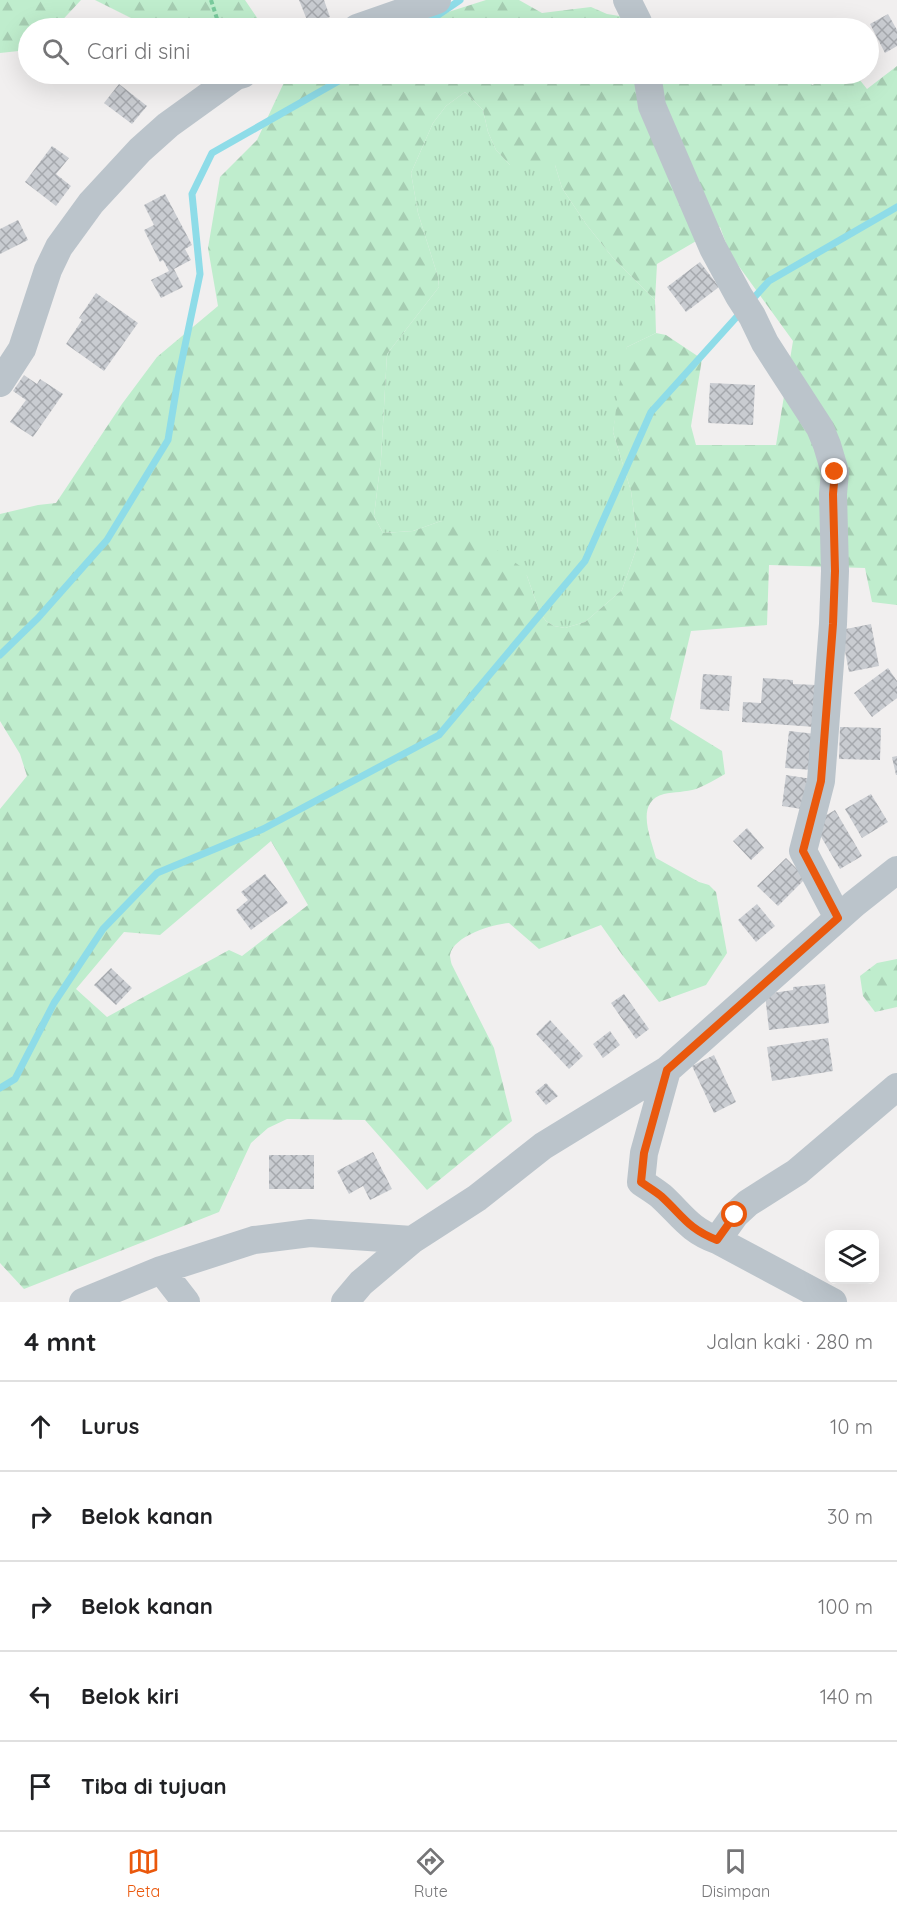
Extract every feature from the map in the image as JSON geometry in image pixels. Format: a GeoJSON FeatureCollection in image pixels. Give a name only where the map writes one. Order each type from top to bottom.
{"type":"FeatureCollection","features":[{"type":"Feature","properties":{"kind":"street"},"geometry":{"type":"LineString","coordinates":[[373,18],[389,8],[436,0]]}},
{"type":"Feature","properties":{"kind":"street"},"geometry":{"type":"LineString","coordinates":[[627,0],[636,18]]}},
{"type":"Feature","properties":{"kind":"street"},"geometry":{"type":"LineString","coordinates":[[0,382],[22,349],[48,270],[59,248],[91,203],[140,150],[168,125],[226,84]]}},
{"type":"Feature","properties":{"kind":"street"},"geometry":{"type":"LineString","coordinates":[[649,84],[652,106],[713,248],[765,343],[820,428],[835,472],[833,624],[821,781],[803,851],[838,918]]}},
{"type":"Feature","properties":{"kind":"street"},"geometry":{"type":"LineString","coordinates":[[345,1302],[361,1282],[412,1240],[477,1198],[543,1146],[667,1070],[838,918],[897,870]]}},
{"type":"Feature","properties":{"kind":"street"},"geometry":{"type":"LineString","coordinates":[[667,1070],[644,1153],[641,1182],[661,1196],[676,1213],[701,1234],[717,1240],[833,1302]]}},
{"type":"Feature","properties":{"kind":"street"},"geometry":{"type":"LineString","coordinates":[[717,1240],[735,1215],[748,1203],[797,1172],[897,1087]]}},
{"type":"Feature","properties":{"kind":"street"},"geometry":{"type":"LineString","coordinates":[[83,1302],[161,1270],[254,1240],[279,1235],[310,1233],[412,1240]]}},
{"type":"Feature","properties":{"kind":"street"},"geometry":{"type":"LineString","coordinates":[[161,1270],[186,1302]]}},
{"type":"Feature","properties":{"kind":"path"},"geometry":{"type":"LineString","coordinates":[[211,0],[217,18]]}},
{"type":"Feature","properties":{"kind":"green space"},"geometry":{"type":"Polygon","coordinates":[[[0,0],[81,0],[64,18],[18,18],[18,51],[0,53],[0,0]]]}},
{"type":"Feature","properties":{"kind":"green space"},"geometry":{"type":"Polygon","coordinates":[[[95,0],[245,0],[257,18],[131,18],[95,0]]]}},
{"type":"Feature","properties":{"kind":"green space"},"geometry":{"type":"Polygon","coordinates":[[[486,0],[519,0],[542,13],[591,7],[607,14],[632,18],[429,18],[486,0]]]}},
{"type":"Feature","properties":{"kind":"green space"},"geometry":{"type":"Polygon","coordinates":[[[897,66],[897,605],[872,602],[865,568],[769,565],[767,625],[691,631],[670,719],[722,751],[725,774],[696,789],[664,794],[655,798],[649,805],[647,822],[656,858],[699,882],[709,885],[716,892],[727,953],[706,985],[659,1002],[601,925],[539,949],[509,923],[475,932],[458,942],[453,948],[450,955],[451,961],[494,1048],[512,1121],[427,1190],[365,1120],[287,1119],[268,1128],[251,1143],[219,1212],[24,1289],[0,1263],[0,809],[27,776],[20,754],[0,721],[0,514],[56,503],[122,404],[157,357],[218,306],[208,248],[220,177],[257,140],[283,84],[863,84],[867,89],[874,84],[879,84],[879,80],[897,66]],[[465,92],[446,106],[433,123],[411,173],[418,213],[439,287],[387,354],[381,459],[374,516],[383,533],[413,531],[441,521],[462,526],[520,566],[527,576],[540,613],[554,626],[565,628],[585,622],[622,590],[638,544],[631,491],[613,432],[623,358],[627,347],[656,333],[666,335],[702,359],[691,426],[696,445],[776,445],[793,341],[730,254],[720,227],[657,264],[655,300],[613,258],[586,224],[562,188],[555,165],[510,165],[496,150],[488,132],[483,110],[465,92]],[[271,841],[160,935],[124,932],[76,989],[107,1017],[229,950],[242,956],[308,905],[271,841]]]}},
{"type":"Feature","properties":{"kind":"green space"},"geometry":{"type":"Polygon","coordinates":[[[465,92],[483,110],[488,132],[496,150],[510,165],[555,165],[562,188],[586,224],[613,258],[655,300],[656,333],[627,347],[613,432],[631,491],[638,544],[622,590],[585,622],[565,628],[554,626],[540,613],[527,576],[441,521],[413,531],[383,533],[374,516],[381,459],[387,354],[439,287],[418,213],[411,173],[433,123],[446,106],[465,92]]]}},
{"type":"Feature","properties":{"kind":"green space"},"geometry":{"type":"Polygon","coordinates":[[[897,959],[897,1007],[875,1012],[863,996],[860,976],[877,963],[897,959]]]}},
{"type":"Feature","properties":{"kind":"building"},"geometry":{"type":"Polygon","coordinates":[[[299,0],[324,0],[330,17],[306,18],[299,0]]]}},
{"type":"Feature","properties":{"kind":"building"},"geometry":{"type":"Polygon","coordinates":[[[888,14],[897,30],[897,46],[885,53],[879,41],[879,19],[888,14]]]}},
{"type":"Feature","properties":{"kind":"building"},"geometry":{"type":"Polygon","coordinates":[[[119,84],[147,106],[132,124],[104,103],[119,84]]]}},
{"type":"Feature","properties":{"kind":"building"},"geometry":{"type":"Polygon","coordinates":[[[52,146],[69,158],[56,174],[71,186],[56,206],[25,182],[52,146]]]}},
{"type":"Feature","properties":{"kind":"building"},"geometry":{"type":"Polygon","coordinates":[[[165,194],[192,245],[185,249],[191,260],[174,269],[183,287],[161,298],[151,280],[169,271],[163,260],[160,262],[144,230],[154,225],[144,205],[165,194]]]}},
{"type":"Feature","properties":{"kind":"building"},"geometry":{"type":"Polygon","coordinates":[[[18,220],[28,240],[0,254],[0,229],[18,220]]]}},
{"type":"Feature","properties":{"kind":"building"},"geometry":{"type":"Polygon","coordinates":[[[700,262],[719,287],[686,312],[667,287],[700,262]]]}},
{"type":"Feature","properties":{"kind":"building"},"geometry":{"type":"Polygon","coordinates":[[[96,293],[138,323],[104,371],[66,344],[82,320],[79,318],[96,293]]]}},
{"type":"Feature","properties":{"kind":"building"},"geometry":{"type":"Polygon","coordinates":[[[24,375],[37,384],[40,379],[63,394],[33,437],[10,422],[26,400],[13,391],[24,375]]]}},
{"type":"Feature","properties":{"kind":"building"},"geometry":{"type":"Polygon","coordinates":[[[710,383],[755,385],[753,425],[708,423],[710,383]]]}},
{"type":"Feature","properties":{"kind":"building"},"geometry":{"type":"Polygon","coordinates":[[[871,624],[879,666],[849,672],[841,630],[871,624]]]}},
{"type":"Feature","properties":{"kind":"building"},"geometry":{"type":"Polygon","coordinates":[[[888,668],[897,681],[897,698],[872,717],[854,693],[888,668]]]}},
{"type":"Feature","properties":{"kind":"building"},"geometry":{"type":"Polygon","coordinates":[[[703,674],[732,676],[729,711],[700,709],[703,674]]]}},
{"type":"Feature","properties":{"kind":"building"},"geometry":{"type":"Polygon","coordinates":[[[763,678],[793,680],[793,684],[818,685],[815,727],[742,722],[743,702],[761,703],[763,678]]]}},
{"type":"Feature","properties":{"kind":"building"},"geometry":{"type":"Polygon","coordinates":[[[840,727],[881,728],[880,760],[839,759],[840,727]]]}},
{"type":"Feature","properties":{"kind":"building"},"geometry":{"type":"Polygon","coordinates":[[[789,731],[816,734],[813,770],[785,768],[789,731]]]}},
{"type":"Feature","properties":{"kind":"building"},"geometry":{"type":"Polygon","coordinates":[[[897,756],[897,775],[896,775],[892,757],[897,756]]]}},
{"type":"Feature","properties":{"kind":"building"},"geometry":{"type":"Polygon","coordinates":[[[786,775],[812,779],[808,810],[782,806],[786,775]]]}},
{"type":"Feature","properties":{"kind":"building"},"geometry":{"type":"Polygon","coordinates":[[[871,794],[888,822],[862,838],[845,809],[871,794]]]}},
{"type":"Feature","properties":{"kind":"building"},"geometry":{"type":"Polygon","coordinates":[[[835,810],[862,856],[840,869],[813,823],[835,810]]]}},
{"type":"Feature","properties":{"kind":"building"},"geometry":{"type":"Polygon","coordinates":[[[747,828],[764,848],[751,860],[733,841],[747,828]]]}},
{"type":"Feature","properties":{"kind":"building"},"geometry":{"type":"Polygon","coordinates":[[[786,858],[806,878],[778,906],[757,886],[786,858]]]}},
{"type":"Feature","properties":{"kind":"building"},"geometry":{"type":"Polygon","coordinates":[[[265,874],[288,903],[251,930],[236,910],[248,900],[241,892],[265,874]]]}},
{"type":"Feature","properties":{"kind":"building"},"geometry":{"type":"Polygon","coordinates":[[[757,904],[775,926],[756,942],[738,920],[757,904]]]}},
{"type":"Feature","properties":{"kind":"building"},"geometry":{"type":"Polygon","coordinates":[[[111,968],[132,988],[116,1005],[94,985],[111,968]]]}},
{"type":"Feature","properties":{"kind":"building"},"geometry":{"type":"Polygon","coordinates":[[[825,984],[829,1023],[769,1030],[765,994],[793,990],[793,987],[825,984]]]}},
{"type":"Feature","properties":{"kind":"building"},"geometry":{"type":"Polygon","coordinates":[[[624,994],[649,1029],[636,1039],[611,1003],[624,994]]]}},
{"type":"Feature","properties":{"kind":"building"},"geometry":{"type":"Polygon","coordinates":[[[550,1020],[583,1056],[569,1069],[536,1034],[550,1020]]]}},
{"type":"Feature","properties":{"kind":"building"},"geometry":{"type":"Polygon","coordinates":[[[610,1031],[620,1045],[603,1058],[593,1044],[610,1031]]]}},
{"type":"Feature","properties":{"kind":"building"},"geometry":{"type":"Polygon","coordinates":[[[828,1038],[833,1071],[772,1081],[767,1047],[828,1038]]]}},
{"type":"Feature","properties":{"kind":"building"},"geometry":{"type":"Polygon","coordinates":[[[714,1055],[736,1102],[714,1113],[692,1066],[714,1055]]]}},
{"type":"Feature","properties":{"kind":"building"},"geometry":{"type":"Polygon","coordinates":[[[546,1083],[558,1096],[546,1105],[535,1092],[546,1083]]]}},
{"type":"Feature","properties":{"kind":"building"},"geometry":{"type":"Polygon","coordinates":[[[373,1152],[392,1189],[370,1200],[363,1186],[349,1194],[337,1171],[373,1152]]]}},
{"type":"Feature","properties":{"kind":"building"},"geometry":{"type":"Polygon","coordinates":[[[269,1155],[314,1155],[314,1189],[269,1189],[269,1155]]]}},
{"type":"Feature","properties":{"kind":"waterway"},"geometry":{"type":"LineString","coordinates":[[434,18],[460,0]]}},
{"type":"Feature","properties":{"kind":"waterway"},"geometry":{"type":"LineString","coordinates":[[0,655],[38,618],[107,540],[168,440],[200,274],[192,194],[212,153],[333,84]]}},
{"type":"Feature","properties":{"kind":"waterway"},"geometry":{"type":"LineString","coordinates":[[751,301],[769,281],[897,207]]}},
{"type":"Feature","properties":{"kind":"waterway"},"geometry":{"type":"LineString","coordinates":[[0,1088],[15,1079],[54,1003],[103,929],[157,873],[263,829],[439,735],[585,561],[651,412],[742,311]]}},
{"type":"Feature","properties":{"kind":"route"},"geometry":{"type":"LineString","coordinates":[[735,1215],[717,1240],[701,1234],[676,1213],[661,1196],[641,1182],[644,1153],[667,1070],[838,918],[803,851],[821,781],[833,624],[835,472]]}}]}
